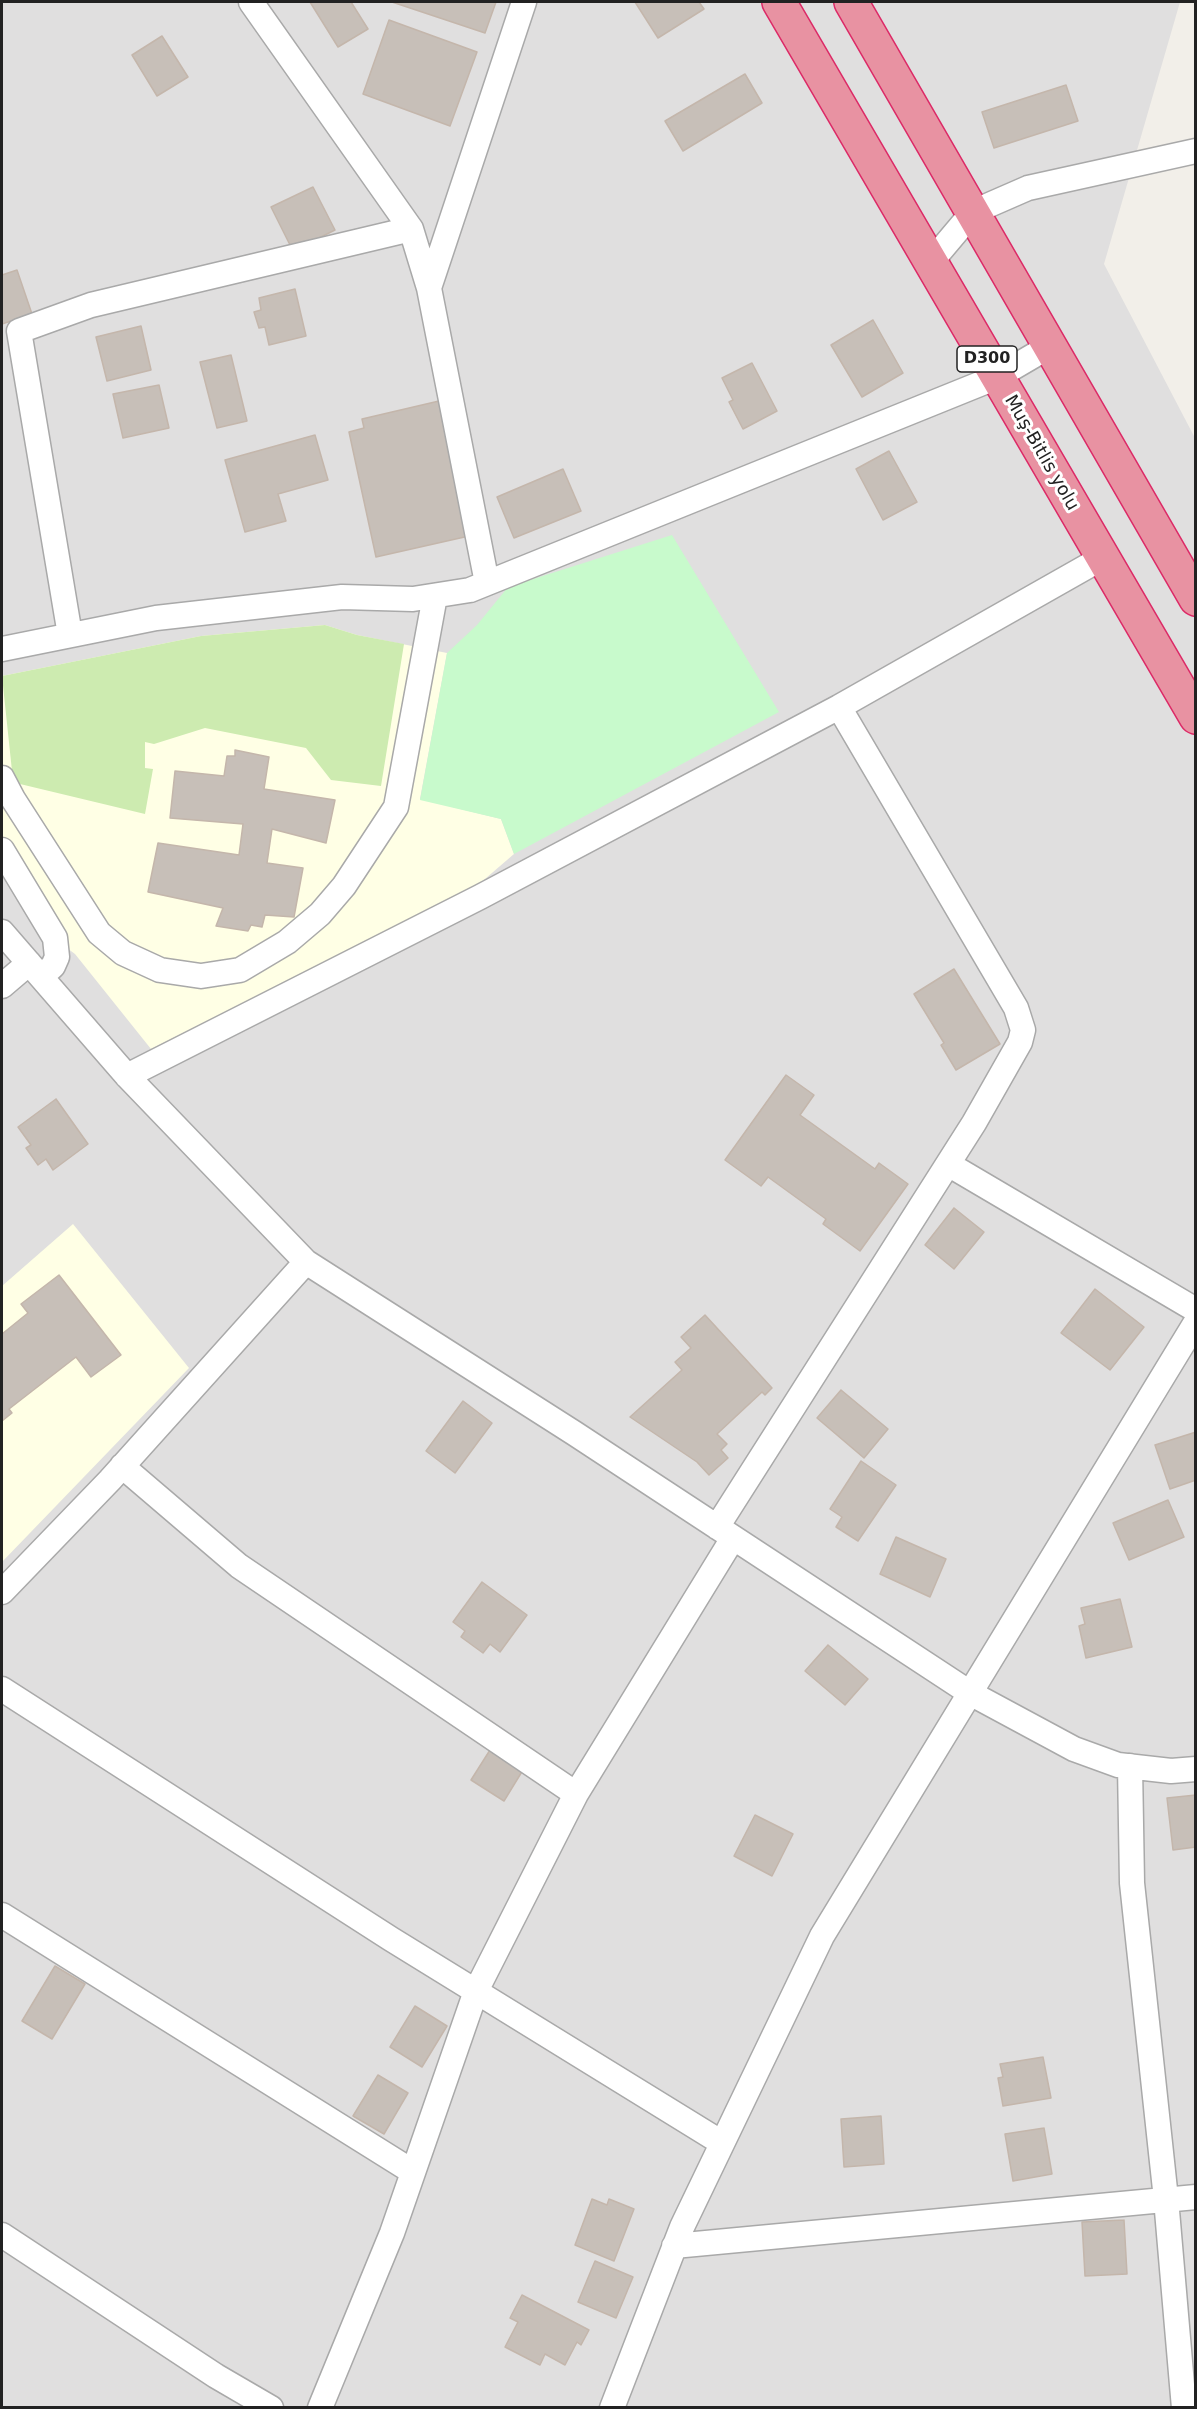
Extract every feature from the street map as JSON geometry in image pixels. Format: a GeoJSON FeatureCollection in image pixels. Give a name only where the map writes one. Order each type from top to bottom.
{"type":"FeatureCollection","features":[{"type":"Feature","properties":{"kind":"highway","name":"Muş-Bitlis yolu"},"geometry":{"type":"LineString","coordinates":[[779,2],[1196,717]]}},
{"type":"Feature","properties":{"kind":"highway"},"geometry":{"type":"LineString","coordinates":[[851,2],[1196,599]]}},
{"type":"Feature","properties":{"kind":"street"},"geometry":{"type":"LineString","coordinates":[[251,2],[411,229],[429,288],[487,583]]}},
{"type":"Feature","properties":{"kind":"street"},"geometry":{"type":"LineString","coordinates":[[429,288],[524,2]]}},
{"type":"Feature","properties":{"kind":"street"},"geometry":{"type":"LineString","coordinates":[[930,262],[973,212],[1028,188],[1196,151]]}},
{"type":"Feature","properties":{"kind":"street"},"geometry":{"type":"LineString","coordinates":[[70,635],[19,331],[91,305],[411,229]]}},
{"type":"Feature","properties":{"kind":"street"},"geometry":{"type":"LineString","coordinates":[[2,649],[156,618],[330,598],[414,599],[470,590],[997,377],[1050,346]]}},
{"type":"Feature","properties":{"kind":"street"},"geometry":{"type":"LineString","coordinates":[[127,1076],[480,897],[839,707],[1102,558]]}},
{"type":"Feature","properties":{"kind":"street"},"geometry":{"type":"LineString","coordinates":[[3,783],[99,933],[123,953],[160,970],[201,976],[240,970],[287,942],[320,914],[345,886],[396,807],[435,596]]}},
{"type":"Feature","properties":{"kind":"street"},"geometry":{"type":"LineString","coordinates":[[320,2408],[392,2233],[476,1991],[576,1794],[725,1533],[1020,1042],[1022,1022],[1016,1008],[839,707]]}},
{"type":"Feature","properties":{"kind":"street"},"geometry":{"type":"LineString","coordinates":[[2,850],[55,938],[57,957],[53,966],[35,970],[2,986]]}},
{"type":"Feature","properties":{"kind":"street"},"geometry":{"type":"LineString","coordinates":[[2,932],[127,1076],[306,1262],[970,1693],[1074,1749],[1118,1765],[1171,1771],[1196,1769]]}},
{"type":"Feature","properties":{"kind":"street"},"geometry":{"type":"LineString","coordinates":[[948,1164],[1196,1310]]}},
{"type":"Feature","properties":{"kind":"street"},"geometry":{"type":"LineString","coordinates":[[2,1592],[122,1466],[306,1262]]}},
{"type":"Feature","properties":{"kind":"street"},"geometry":{"type":"LineString","coordinates":[[612,2408],[674,2246],[822,1936],[1196,1322]]}},
{"type":"Feature","properties":{"kind":"street"},"geometry":{"type":"LineString","coordinates":[[122,1466],[240,1566],[576,1794]]}},
{"type":"Feature","properties":{"kind":"street"},"geometry":{"type":"LineString","coordinates":[[2,1689],[391,1939],[722,2143]]}},
{"type":"Feature","properties":{"kind":"street"},"geometry":{"type":"LineString","coordinates":[[1130,1766],[1132,1882],[1166,2199],[1184,2408]]}},
{"type":"Feature","properties":{"kind":"street"},"geometry":{"type":"LineString","coordinates":[[2,1915],[413,2172]]}},
{"type":"Feature","properties":{"kind":"street"},"geometry":{"type":"LineString","coordinates":[[674,2246],[1196,2197]]}},
{"type":"Feature","properties":{"kind":"street"},"geometry":{"type":"LineString","coordinates":[[2,2235],[216,2376],[271,2408]]}},
{"type":"Feature","properties":{"kind":"shaded area"},"geometry":{"type":"Polygon","coordinates":[[[2,2],[1180,2],[1104,264],[1196,440],[1195,2407],[2,2408],[2,2]]]}},
{"type":"Feature","properties":{"kind":"shaded area"},"geometry":{"type":"Polygon","coordinates":[[[325,625],[357,635],[447,653],[420,799],[501,819],[514,854],[478,885],[151,1049],[75,954],[56,940],[2,876],[2,676],[201,636],[325,625]]]}},
{"type":"Feature","properties":{"kind":"shaded area"},"geometry":{"type":"Polygon","coordinates":[[[73,1224],[189,1368],[2,1562],[2,1286],[73,1224]]]}},
{"type":"Feature","properties":{"kind":"green space"},"geometry":{"type":"Polygon","coordinates":[[[672,535],[779,712],[514,854],[501,819],[420,800],[447,653],[477,625],[508,587],[672,535]]]}},
{"type":"Feature","properties":{"kind":"green space"},"geometry":{"type":"Polygon","coordinates":[[[325,625],[357,635],[404,644],[381,786],[331,780],[306,748],[205,728],[154,744],[145,742],[145,768],[153,769],[145,814],[20,784],[12,771],[2,676],[201,636],[325,625]]]}},
{"type":"Feature","properties":{"kind":"building"},"geometry":{"type":"Polygon","coordinates":[[[310,2],[351,2],[368,29],[338,47],[310,2]]]}},
{"type":"Feature","properties":{"kind":"building"},"geometry":{"type":"Polygon","coordinates":[[[392,2],[496,2],[485,33],[392,2]]]}},
{"type":"Feature","properties":{"kind":"building"},"geometry":{"type":"Polygon","coordinates":[[[635,2],[699,2],[704,9],[658,38],[635,2]]]}},
{"type":"Feature","properties":{"kind":"building"},"geometry":{"type":"Polygon","coordinates":[[[389,20],[477,52],[450,126],[363,94],[389,20]]]}},
{"type":"Feature","properties":{"kind":"building"},"geometry":{"type":"Polygon","coordinates":[[[162,36],[188,77],[157,96],[132,55],[162,36]]]}},
{"type":"Feature","properties":{"kind":"building"},"geometry":{"type":"Polygon","coordinates":[[[745,74],[762,103],[683,151],[665,121],[745,74]]]}},
{"type":"Feature","properties":{"kind":"building"},"geometry":{"type":"Polygon","coordinates":[[[1066,85],[1078,121],[994,148],[982,112],[1066,85]]]}},
{"type":"Feature","properties":{"kind":"building"},"geometry":{"type":"Polygon","coordinates":[[[313,187],[335,230],[293,251],[271,207],[313,187]]]}},
{"type":"Feature","properties":{"kind":"building"},"geometry":{"type":"Polygon","coordinates":[[[17,270],[32,314],[2,324],[2,275],[17,270]]]}},
{"type":"Feature","properties":{"kind":"building"},"geometry":{"type":"Polygon","coordinates":[[[295,289],[306,336],[269,345],[265,327],[259,328],[254,312],[261,310],[259,298],[295,289]]]}},
{"type":"Feature","properties":{"kind":"building"},"geometry":{"type":"Polygon","coordinates":[[[873,320],[903,373],[862,397],[831,345],[873,320]]]}},
{"type":"Feature","properties":{"kind":"building"},"geometry":{"type":"Polygon","coordinates":[[[141,326],[151,370],[107,381],[96,337],[141,326]]]}},
{"type":"Feature","properties":{"kind":"building"},"geometry":{"type":"Polygon","coordinates":[[[231,355],[247,421],[217,428],[200,362],[231,355]]]}},
{"type":"Feature","properties":{"kind":"building"},"geometry":{"type":"Polygon","coordinates":[[[752,363],[777,411],[743,429],[729,402],[733,400],[722,378],[752,363]]]}},
{"type":"Feature","properties":{"kind":"building"},"geometry":{"type":"Polygon","coordinates":[[[159,385],[169,428],[123,438],[113,394],[159,385]]]}},
{"type":"Feature","properties":{"kind":"building"},"geometry":{"type":"Polygon","coordinates":[[[439,401],[469,536],[376,557],[349,432],[364,428],[362,419],[439,401]]]}},
{"type":"Feature","properties":{"kind":"building"},"geometry":{"type":"Polygon","coordinates":[[[315,435],[328,480],[278,494],[286,521],[245,532],[225,460],[315,435]]]}},
{"type":"Feature","properties":{"kind":"building"},"geometry":{"type":"Polygon","coordinates":[[[889,451],[917,502],[883,520],[856,469],[889,451]]]}},
{"type":"Feature","properties":{"kind":"building"},"geometry":{"type":"Polygon","coordinates":[[[563,469],[581,511],[514,538],[497,497],[563,469]]]}},
{"type":"Feature","properties":{"kind":"building"},"geometry":{"type":"Polygon","coordinates":[[[235,750],[269,757],[264,789],[335,800],[326,843],[272,829],[267,863],[303,868],[294,917],[265,915],[262,927],[251,925],[248,931],[216,926],[223,908],[148,892],[158,843],[239,855],[243,824],[170,818],[175,771],[224,776],[227,756],[235,756],[235,750]]]}},
{"type":"Feature","properties":{"kind":"building"},"geometry":{"type":"Polygon","coordinates":[[[954,969],[1000,1044],[956,1070],[941,1045],[944,1043],[914,994],[954,969]]]}},
{"type":"Feature","properties":{"kind":"building"},"geometry":{"type":"Polygon","coordinates":[[[786,1075],[814,1095],[800,1115],[875,1169],[879,1163],[908,1184],[860,1251],[823,1224],[826,1219],[768,1177],[761,1186],[725,1160],[786,1075]]]}},
{"type":"Feature","properties":{"kind":"building"},"geometry":{"type":"Polygon","coordinates":[[[56,1099],[88,1144],[53,1170],[46,1159],[38,1165],[26,1148],[31,1145],[18,1127],[56,1099]]]}},
{"type":"Feature","properties":{"kind":"building"},"geometry":{"type":"Polygon","coordinates":[[[954,1208],[984,1232],[954,1269],[925,1245],[954,1208]]]}},
{"type":"Feature","properties":{"kind":"building"},"geometry":{"type":"Polygon","coordinates":[[[59,1275],[121,1355],[91,1377],[76,1357],[9,1409],[12,1413],[2,1421],[2,1334],[28,1313],[21,1304],[59,1275]]]}},
{"type":"Feature","properties":{"kind":"building"},"geometry":{"type":"Polygon","coordinates":[[[1095,1289],[1144,1327],[1110,1370],[1061,1333],[1095,1289]]]}},
{"type":"Feature","properties":{"kind":"building"},"geometry":{"type":"Polygon","coordinates":[[[705,1315],[772,1388],[765,1395],[762,1392],[717,1434],[727,1444],[721,1450],[728,1458],[709,1475],[697,1462],[630,1417],[682,1370],[675,1362],[691,1348],[681,1337],[705,1315]]]}},
{"type":"Feature","properties":{"kind":"building"},"geometry":{"type":"Polygon","coordinates":[[[841,1390],[888,1429],[864,1458],[817,1418],[841,1390]]]}},
{"type":"Feature","properties":{"kind":"building"},"geometry":{"type":"Polygon","coordinates":[[[463,1401],[492,1423],[455,1473],[426,1451],[463,1401]]]}},
{"type":"Feature","properties":{"kind":"building"},"geometry":{"type":"Polygon","coordinates":[[[1196,1432],[1196,1480],[1170,1489],[1155,1445],[1196,1432]]]}},
{"type":"Feature","properties":{"kind":"building"},"geometry":{"type":"Polygon","coordinates":[[[861,1461],[896,1485],[858,1541],[836,1527],[842,1517],[830,1509],[861,1461]]]}},
{"type":"Feature","properties":{"kind":"building"},"geometry":{"type":"Polygon","coordinates":[[[1168,1500],[1184,1537],[1129,1560],[1113,1523],[1168,1500]]]}},
{"type":"Feature","properties":{"kind":"building"},"geometry":{"type":"Polygon","coordinates":[[[896,1537],[946,1559],[930,1597],[880,1574],[896,1537]]]}},
{"type":"Feature","properties":{"kind":"building"},"geometry":{"type":"Polygon","coordinates":[[[482,1582],[527,1615],[500,1652],[490,1644],[483,1653],[461,1637],[465,1631],[453,1622],[482,1582]]]}},
{"type":"Feature","properties":{"kind":"building"},"geometry":{"type":"Polygon","coordinates":[[[1120,1599],[1132,1647],[1086,1658],[1079,1626],[1085,1624],[1081,1608],[1120,1599]]]}},
{"type":"Feature","properties":{"kind":"building"},"geometry":{"type":"Polygon","coordinates":[[[828,1645],[868,1679],[845,1705],[805,1671],[828,1645]]]}},
{"type":"Feature","properties":{"kind":"building"},"geometry":{"type":"Polygon","coordinates":[[[490,1750],[523,1770],[504,1801],[471,1780],[490,1750]]]}},
{"type":"Feature","properties":{"kind":"building"},"geometry":{"type":"Polygon","coordinates":[[[1196,1795],[1196,1847],[1173,1850],[1167,1798],[1196,1795]]]}},
{"type":"Feature","properties":{"kind":"building"},"geometry":{"type":"Polygon","coordinates":[[[755,1815],[793,1834],[772,1876],[734,1856],[755,1815]]]}},
{"type":"Feature","properties":{"kind":"building"},"geometry":{"type":"Polygon","coordinates":[[[55,1966],[85,1984],[52,2039],[22,2021],[55,1966]]]}},
{"type":"Feature","properties":{"kind":"building"},"geometry":{"type":"Polygon","coordinates":[[[415,2006],[447,2026],[422,2067],[390,2047],[415,2006]]]}},
{"type":"Feature","properties":{"kind":"building"},"geometry":{"type":"Polygon","coordinates":[[[1043,2057],[1051,2098],[1003,2106],[998,2078],[1003,2077],[1000,2064],[1043,2057]]]}},
{"type":"Feature","properties":{"kind":"building"},"geometry":{"type":"Polygon","coordinates":[[[378,2075],[408,2093],[384,2134],[353,2116],[378,2075]]]}},
{"type":"Feature","properties":{"kind":"building"},"geometry":{"type":"Polygon","coordinates":[[[881,2116],[884,2164],[844,2167],[841,2119],[881,2116]]]}},
{"type":"Feature","properties":{"kind":"building"},"geometry":{"type":"Polygon","coordinates":[[[1044,2128],[1052,2174],[1013,2181],[1005,2134],[1044,2128]]]}},
{"type":"Feature","properties":{"kind":"building"},"geometry":{"type":"Polygon","coordinates":[[[592,2199],[607,2205],[609,2199],[634,2209],[614,2261],[575,2245],[592,2199]]]}},
{"type":"Feature","properties":{"kind":"building"},"geometry":{"type":"Polygon","coordinates":[[[1124,2220],[1127,2274],[1085,2276],[1082,2222],[1124,2220]]]}},
{"type":"Feature","properties":{"kind":"building"},"geometry":{"type":"Polygon","coordinates":[[[595,2261],[633,2277],[616,2318],[578,2302],[595,2261]]]}},
{"type":"Feature","properties":{"kind":"building"},"geometry":{"type":"Polygon","coordinates":[[[522,2295],[589,2330],[581,2345],[577,2342],[565,2365],[545,2354],[540,2365],[505,2347],[518,2322],[510,2318],[522,2295]]]}}]}
